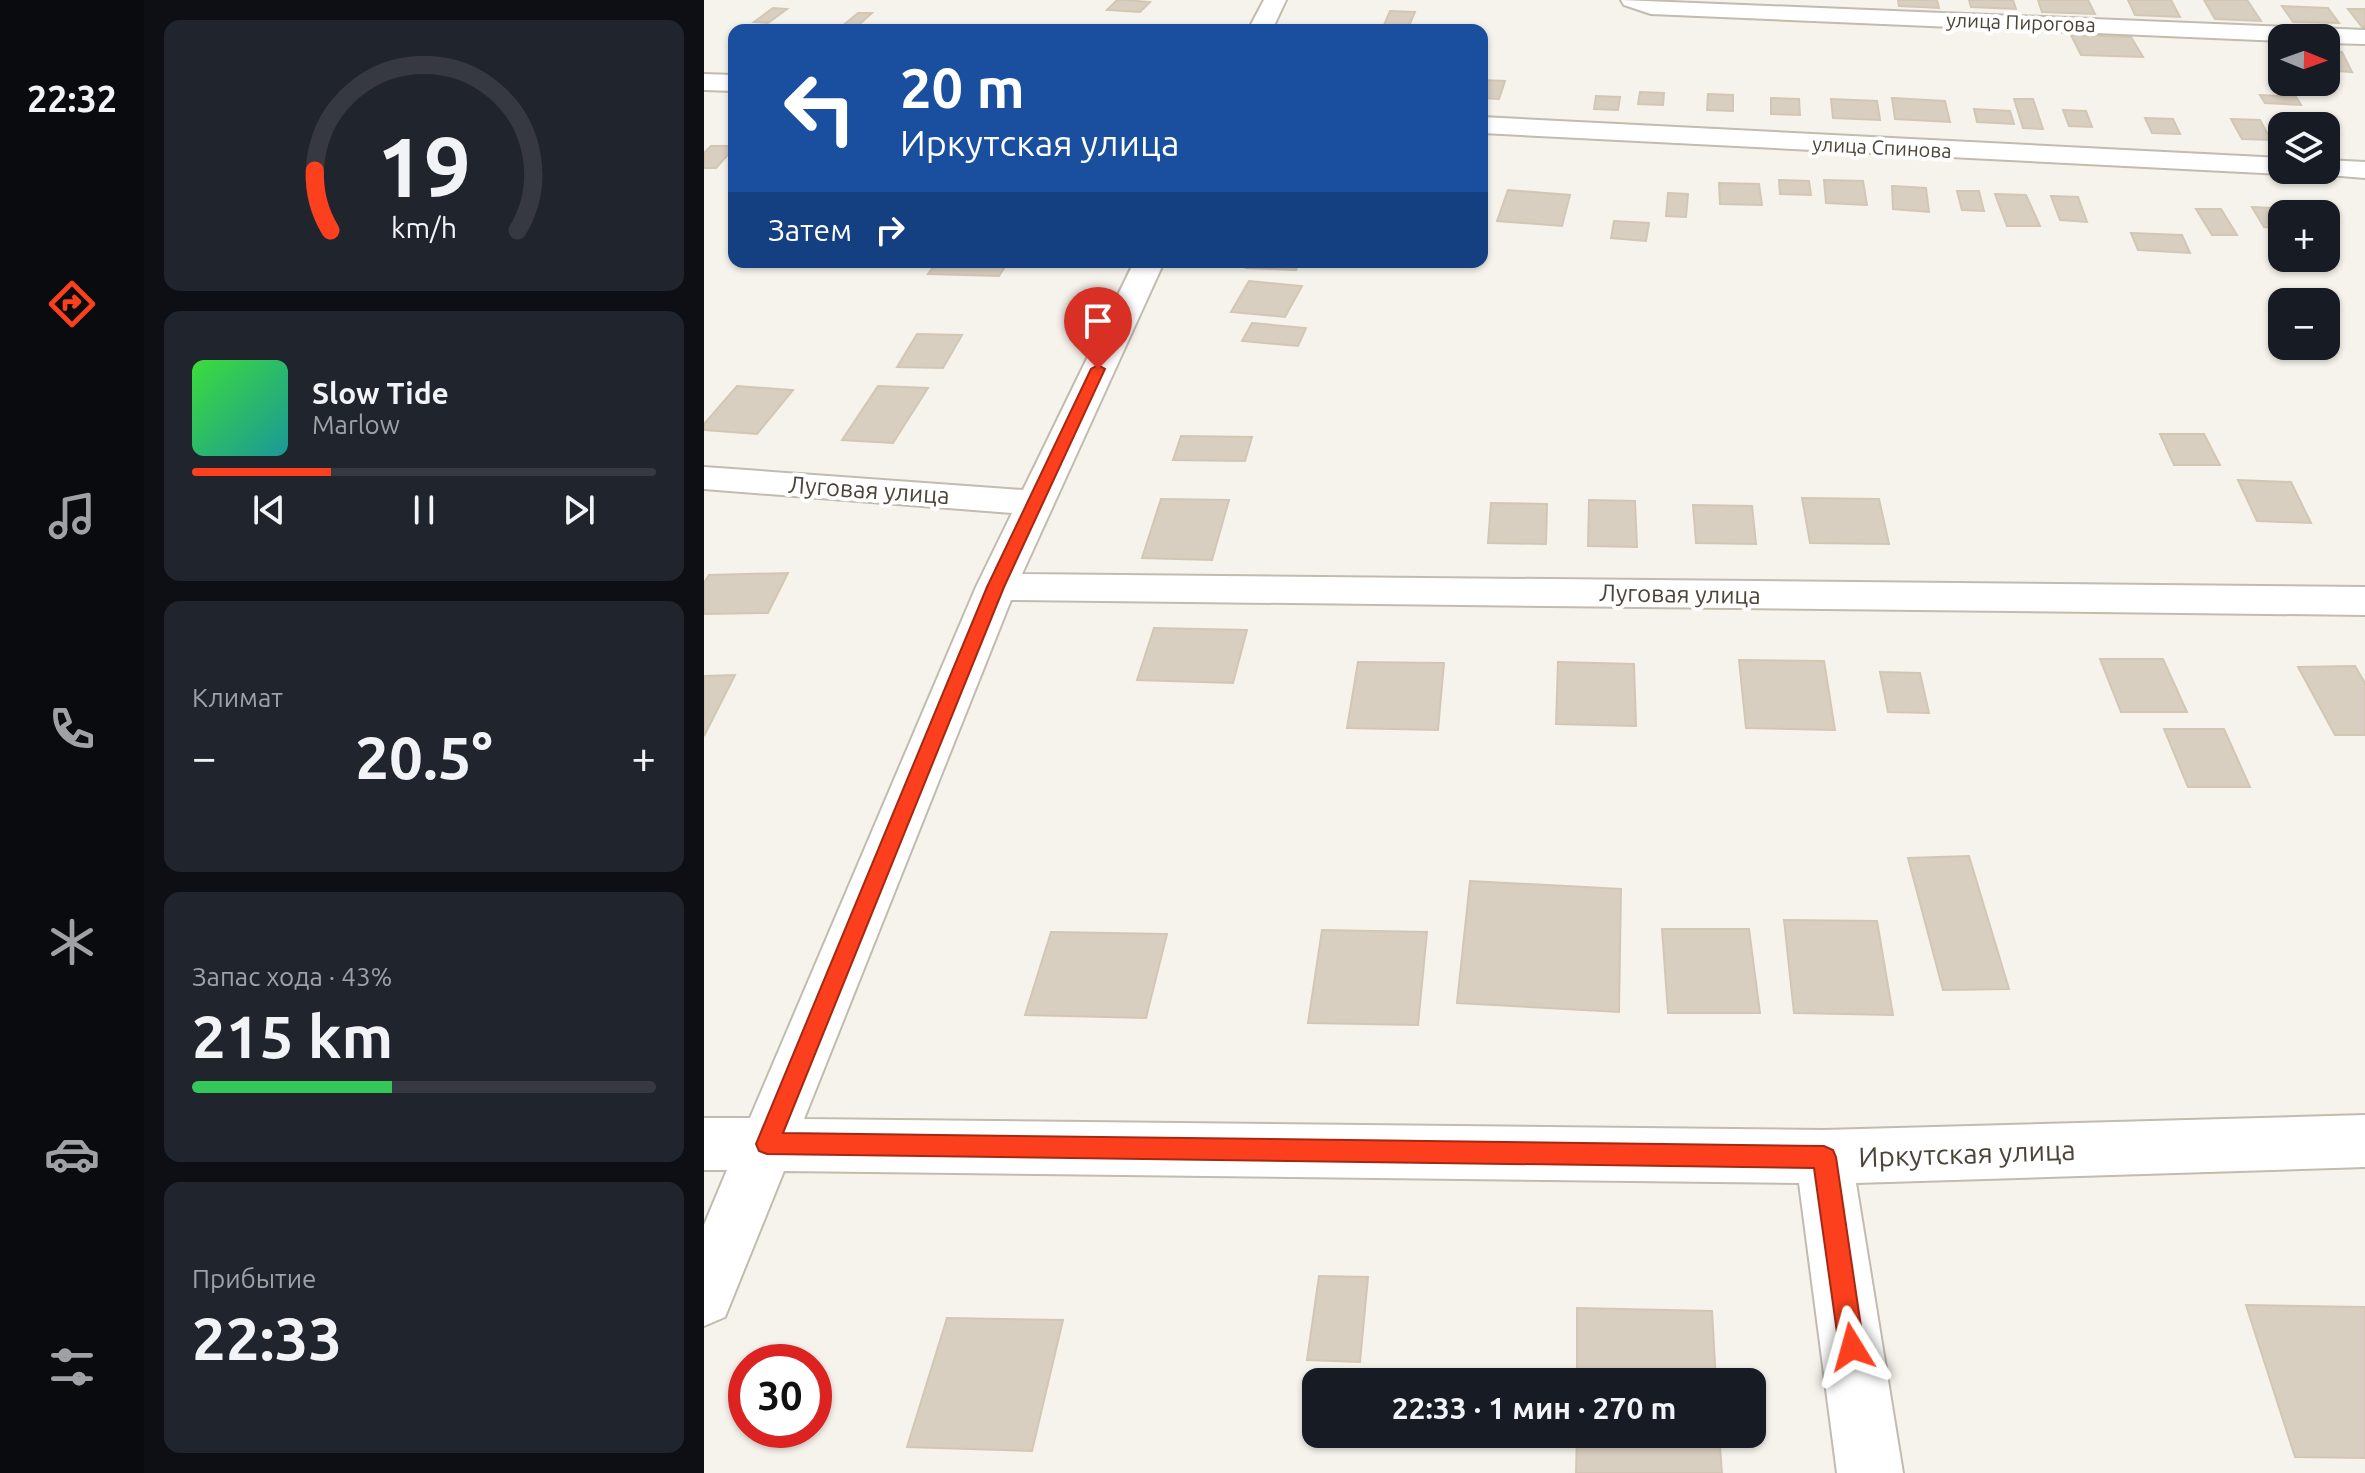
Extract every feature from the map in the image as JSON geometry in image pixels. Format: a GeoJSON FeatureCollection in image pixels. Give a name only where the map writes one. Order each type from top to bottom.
{"type":"FeatureCollection","features":[{"type":"Feature","properties":{"kind":"street"},"geometry":{"type":"LineString","coordinates":[[1263,24],[1275,0]]}},
{"type":"Feature","properties":{"kind":"street","name":"улица Пирогова"},"geometry":{"type":"LineString","coordinates":[[1632,0],[1632,3],[1651,7],[2365,37]]}},
{"type":"Feature","properties":{"kind":"street"},"geometry":{"type":"LineString","coordinates":[[704,82],[728,83]]}},
{"type":"Feature","properties":{"kind":"street","name":"улица Спинова"},"geometry":{"type":"LineString","coordinates":[[1488,125],[2268,165]]}},
{"type":"Feature","properties":{"kind":"street"},"geometry":{"type":"LineString","coordinates":[[2340,169],[2365,170]]}},
{"type":"Feature","properties":{"kind":"street"},"geometry":{"type":"LineString","coordinates":[[704,1296],[996,587],[1146,268]]}},
{"type":"Feature","properties":{"kind":"street","name":"Луговая улица"},"geometry":{"type":"LineString","coordinates":[[704,478],[1034,503]]}},
{"type":"Feature","properties":{"kind":"street","name":"Луговая улица"},"geometry":{"type":"LineString","coordinates":[[996,587],[2365,601]]}},
{"type":"Feature","properties":{"kind":"street","name":"Иркутская улица"},"geometry":{"type":"LineString","coordinates":[[704,1144],[1824,1157],[2365,1141]]}},
{"type":"Feature","properties":{"kind":"street"},"geometry":{"type":"LineString","coordinates":[[1824,1157],[1870,1473]]}},
{"type":"Feature","properties":{"kind":"building"},"geometry":{"type":"Polygon","coordinates":[[[1117,0],[1150,2],[1140,12],[1107,10],[1117,0]]]}},
{"type":"Feature","properties":{"kind":"building"},"geometry":{"type":"Polygon","coordinates":[[[1898,0],[1937,0],[1939,8],[1899,6],[1898,0]]]}},
{"type":"Feature","properties":{"kind":"building"},"geometry":{"type":"Polygon","coordinates":[[[1969,0],[2013,0],[2016,9],[1971,7],[1969,0]]]}},
{"type":"Feature","properties":{"kind":"building"},"geometry":{"type":"Polygon","coordinates":[[[2038,0],[2088,0],[2095,14],[2042,12],[2038,0]]]}},
{"type":"Feature","properties":{"kind":"building"},"geometry":{"type":"Polygon","coordinates":[[[2128,0],[2171,0],[2180,17],[2135,15],[2128,0]]]}},
{"type":"Feature","properties":{"kind":"building"},"geometry":{"type":"Polygon","coordinates":[[[2204,0],[2247,0],[2261,21],[2215,19],[2204,0]]]}},
{"type":"Feature","properties":{"kind":"building"},"geometry":{"type":"Polygon","coordinates":[[[2282,6],[2328,8],[2339,23],[2293,22],[2282,6]]]}},
{"type":"Feature","properties":{"kind":"building"},"geometry":{"type":"Polygon","coordinates":[[[773,8],[787,9],[768,23],[754,22],[773,8]]]}},
{"type":"Feature","properties":{"kind":"building"},"geometry":{"type":"Polygon","coordinates":[[[2348,9],[2365,9],[2365,27],[2362,27],[2348,9]]]}},
{"type":"Feature","properties":{"kind":"building"},"geometry":{"type":"Polygon","coordinates":[[[1390,11],[1415,12],[1410,24],[1384,24],[1390,11]]]}},
{"type":"Feature","properties":{"kind":"building"},"geometry":{"type":"Polygon","coordinates":[[[858,13],[872,13],[860,24],[845,24],[858,13]]]}},
{"type":"Feature","properties":{"kind":"building"},"geometry":{"type":"Polygon","coordinates":[[[2071,35],[2131,37],[2143,57],[2081,55],[2071,35]]]}},
{"type":"Feature","properties":{"kind":"building"},"geometry":{"type":"Polygon","coordinates":[[[2340,52],[2342,52],[2352,72],[2340,71],[2340,52]]]}},
{"type":"Feature","properties":{"kind":"building"},"geometry":{"type":"Polygon","coordinates":[[[1488,80],[1505,81],[1499,99],[1488,98],[1488,80]]]}},
{"type":"Feature","properties":{"kind":"building"},"geometry":{"type":"Polygon","coordinates":[[[1640,92],[1664,93],[1663,105],[1638,104],[1640,92]]]}},
{"type":"Feature","properties":{"kind":"building"},"geometry":{"type":"Polygon","coordinates":[[[1708,94],[1733,95],[1733,111],[1707,110],[1708,94]]]}},
{"type":"Feature","properties":{"kind":"building"},"geometry":{"type":"Polygon","coordinates":[[[2260,95],[2296,97],[2301,105],[2265,103],[2260,95]]]}},
{"type":"Feature","properties":{"kind":"building"},"geometry":{"type":"Polygon","coordinates":[[[1596,96],[1620,97],[1618,110],[1594,109],[1596,96]]]}},
{"type":"Feature","properties":{"kind":"building"},"geometry":{"type":"Polygon","coordinates":[[[1771,98],[1799,99],[1800,115],[1771,114],[1771,98]]]}},
{"type":"Feature","properties":{"kind":"building"},"geometry":{"type":"Polygon","coordinates":[[[1892,98],[1945,101],[1950,122],[1895,119],[1892,98]]]}},
{"type":"Feature","properties":{"kind":"building"},"geometry":{"type":"Polygon","coordinates":[[[1831,99],[1877,101],[1880,120],[1833,118],[1831,99]]]}},
{"type":"Feature","properties":{"kind":"building"},"geometry":{"type":"Polygon","coordinates":[[[2014,99],[2033,99],[2043,129],[2023,128],[2014,99]]]}},
{"type":"Feature","properties":{"kind":"building"},"geometry":{"type":"Polygon","coordinates":[[[1974,109],[2010,111],[2014,124],[1977,122],[1974,109]]]}},
{"type":"Feature","properties":{"kind":"building"},"geometry":{"type":"Polygon","coordinates":[[[2063,110],[2086,111],[2092,127],[2069,126],[2063,110]]]}},
{"type":"Feature","properties":{"kind":"building"},"geometry":{"type":"Polygon","coordinates":[[[2145,118],[2173,119],[2180,134],[2152,133],[2145,118]]]}},
{"type":"Feature","properties":{"kind":"building"},"geometry":{"type":"Polygon","coordinates":[[[2231,119],[2260,120],[2268,135],[2268,140],[2242,139],[2231,119]]]}},
{"type":"Feature","properties":{"kind":"building"},"geometry":{"type":"Polygon","coordinates":[[[711,146],[728,146],[728,155],[716,168],[704,168],[704,153],[711,146]]]}},
{"type":"Feature","properties":{"kind":"building"},"geometry":{"type":"Polygon","coordinates":[[[1779,180],[1809,181],[1811,195],[1780,194],[1779,180]]]}},
{"type":"Feature","properties":{"kind":"building"},"geometry":{"type":"Polygon","coordinates":[[[1824,180],[1863,181],[1867,205],[1826,203],[1824,180]]]}},
{"type":"Feature","properties":{"kind":"building"},"geometry":{"type":"Polygon","coordinates":[[[1719,183],[1759,184],[1762,205],[1720,204],[1719,183]]]}},
{"type":"Feature","properties":{"kind":"building"},"geometry":{"type":"Polygon","coordinates":[[[1892,186],[1926,188],[1929,212],[1893,209],[1892,186]]]}},
{"type":"Feature","properties":{"kind":"building"},"geometry":{"type":"Polygon","coordinates":[[[1508,190],[1570,195],[1562,226],[1497,221],[1508,190]]]}},
{"type":"Feature","properties":{"kind":"building"},"geometry":{"type":"Polygon","coordinates":[[[1957,191],[1979,191],[1984,211],[1962,210],[1957,191]]]}},
{"type":"Feature","properties":{"kind":"building"},"geometry":{"type":"Polygon","coordinates":[[[1668,193],[1688,194],[1686,217],[1666,216],[1668,193]]]}},
{"type":"Feature","properties":{"kind":"building"},"geometry":{"type":"Polygon","coordinates":[[[1995,194],[2026,195],[2040,226],[2007,226],[1995,194]]]}},
{"type":"Feature","properties":{"kind":"building"},"geometry":{"type":"Polygon","coordinates":[[[2051,196],[2078,197],[2087,222],[2060,220],[2051,196]]]}},
{"type":"Feature","properties":{"kind":"building"},"geometry":{"type":"Polygon","coordinates":[[[2252,207],[2268,208],[2268,227],[2264,227],[2252,207]]]}},
{"type":"Feature","properties":{"kind":"building"},"geometry":{"type":"Polygon","coordinates":[[[2196,209],[2221,209],[2237,235],[2212,235],[2196,209]]]}},
{"type":"Feature","properties":{"kind":"building"},"geometry":{"type":"Polygon","coordinates":[[[1614,221],[1649,223],[1646,241],[1611,238],[1614,221]]]}},
{"type":"Feature","properties":{"kind":"building"},"geometry":{"type":"Polygon","coordinates":[[[2131,233],[2182,235],[2190,253],[2138,250],[2131,233]]]}},
{"type":"Feature","properties":{"kind":"building"},"geometry":{"type":"Polygon","coordinates":[[[932,268],[1004,268],[999,276],[928,274],[932,268]]]}},
{"type":"Feature","properties":{"kind":"building"},"geometry":{"type":"Polygon","coordinates":[[[1246,268],[1297,268],[1296,270],[1246,268]]]}},
{"type":"Feature","properties":{"kind":"building"},"geometry":{"type":"Polygon","coordinates":[[[1249,281],[1302,286],[1285,317],[1231,312],[1249,281]]]}},
{"type":"Feature","properties":{"kind":"building"},"geometry":{"type":"Polygon","coordinates":[[[1252,323],[1306,328],[1298,346],[1242,341],[1252,323]]]}},
{"type":"Feature","properties":{"kind":"building"},"geometry":{"type":"Polygon","coordinates":[[[917,334],[962,335],[943,368],[897,367],[917,334]]]}},
{"type":"Feature","properties":{"kind":"building"},"geometry":{"type":"Polygon","coordinates":[[[737,386],[793,390],[757,434],[704,430],[704,424],[737,386]]]}},
{"type":"Feature","properties":{"kind":"building"},"geometry":{"type":"Polygon","coordinates":[[[878,386],[928,388],[893,443],[842,440],[878,386]]]}},
{"type":"Feature","properties":{"kind":"building"},"geometry":{"type":"Polygon","coordinates":[[[2160,434],[2204,434],[2220,465],[2174,465],[2160,434]]]}},
{"type":"Feature","properties":{"kind":"building"},"geometry":{"type":"Polygon","coordinates":[[[1181,436],[1252,437],[1245,461],[1173,460],[1181,436]]]}},
{"type":"Feature","properties":{"kind":"building"},"geometry":{"type":"Polygon","coordinates":[[[2238,480],[2291,482],[2311,523],[2257,521],[2238,480]]]}},
{"type":"Feature","properties":{"kind":"building"},"geometry":{"type":"Polygon","coordinates":[[[1802,498],[1879,499],[1889,544],[1810,543],[1802,498]]]}},
{"type":"Feature","properties":{"kind":"building"},"geometry":{"type":"Polygon","coordinates":[[[1161,499],[1229,500],[1212,560],[1142,558],[1161,499]]]}},
{"type":"Feature","properties":{"kind":"building"},"geometry":{"type":"Polygon","coordinates":[[[1589,500],[1635,501],[1637,547],[1588,546],[1589,500]]]}},
{"type":"Feature","properties":{"kind":"building"},"geometry":{"type":"Polygon","coordinates":[[[1491,503],[1547,504],[1546,544],[1488,543],[1491,503]]]}},
{"type":"Feature","properties":{"kind":"building"},"geometry":{"type":"Polygon","coordinates":[[[1693,505],[1752,506],[1756,544],[1696,543],[1693,505]]]}},
{"type":"Feature","properties":{"kind":"building"},"geometry":{"type":"Polygon","coordinates":[[[788,573],[768,613],[704,614],[704,583],[709,575],[788,573]]]}},
{"type":"Feature","properties":{"kind":"building"},"geometry":{"type":"Polygon","coordinates":[[[1154,628],[1247,630],[1233,683],[1137,680],[1154,628]]]}},
{"type":"Feature","properties":{"kind":"building"},"geometry":{"type":"Polygon","coordinates":[[[2100,659],[2163,659],[2187,712],[2121,712],[2100,659]]]}},
{"type":"Feature","properties":{"kind":"building"},"geometry":{"type":"Polygon","coordinates":[[[1739,660],[1824,661],[1835,730],[1746,728],[1739,660]]]}},
{"type":"Feature","properties":{"kind":"building"},"geometry":{"type":"Polygon","coordinates":[[[1358,662],[1444,663],[1438,730],[1347,728],[1358,662]]]}},
{"type":"Feature","properties":{"kind":"building"},"geometry":{"type":"Polygon","coordinates":[[[1558,662],[1634,664],[1636,726],[1556,724],[1558,662]]]}},
{"type":"Feature","properties":{"kind":"building"},"geometry":{"type":"Polygon","coordinates":[[[2355,666],[2365,683],[2365,735],[2335,735],[2298,667],[2355,666]]]}},
{"type":"Feature","properties":{"kind":"building"},"geometry":{"type":"Polygon","coordinates":[[[1880,672],[1920,673],[1929,713],[1888,712],[1880,672]]]}},
{"type":"Feature","properties":{"kind":"building"},"geometry":{"type":"Polygon","coordinates":[[[735,675],[704,736],[704,676],[735,675]]]}},
{"type":"Feature","properties":{"kind":"building"},"geometry":{"type":"Polygon","coordinates":[[[2164,729],[2224,729],[2250,787],[2188,787],[2164,729]]]}},
{"type":"Feature","properties":{"kind":"building"},"geometry":{"type":"Polygon","coordinates":[[[1969,856],[2009,989],[1943,990],[1908,858],[1969,856]]]}},
{"type":"Feature","properties":{"kind":"building"},"geometry":{"type":"Polygon","coordinates":[[[1470,881],[1621,889],[1619,1012],[1457,1003],[1470,881]]]}},
{"type":"Feature","properties":{"kind":"building"},"geometry":{"type":"Polygon","coordinates":[[[1784,920],[1877,921],[1893,1015],[1794,1013],[1784,920]]]}},
{"type":"Feature","properties":{"kind":"building"},"geometry":{"type":"Polygon","coordinates":[[[1662,929],[1749,929],[1760,1013],[1668,1013],[1662,929]]]}},
{"type":"Feature","properties":{"kind":"building"},"geometry":{"type":"Polygon","coordinates":[[[1322,930],[1427,932],[1418,1025],[1308,1023],[1322,930]]]}},
{"type":"Feature","properties":{"kind":"building"},"geometry":{"type":"Polygon","coordinates":[[[1051,932],[1167,934],[1146,1018],[1025,1015],[1051,932]]]}},
{"type":"Feature","properties":{"kind":"building"},"geometry":{"type":"Polygon","coordinates":[[[1319,1276],[1368,1277],[1360,1362],[1307,1360],[1319,1276]]]}},
{"type":"Feature","properties":{"kind":"building"},"geometry":{"type":"Polygon","coordinates":[[[2246,1305],[2365,1307],[2365,1458],[2295,1457],[2246,1305]]]}},
{"type":"Feature","properties":{"kind":"building"},"geometry":{"type":"Polygon","coordinates":[[[1577,1308],[1712,1311],[1715,1368],[1577,1368],[1577,1308]]]}},
{"type":"Feature","properties":{"kind":"building"},"geometry":{"type":"Polygon","coordinates":[[[947,1318],[1063,1320],[1032,1451],[907,1447],[947,1318]]]}},
{"type":"Feature","properties":{"kind":"building"},"geometry":{"type":"Polygon","coordinates":[[[1577,1448],[1720,1448],[1722,1473],[1576,1473],[1577,1448]]]}},
{"type":"Feature","properties":{"kind":"route"},"geometry":{"type":"LineString","coordinates":[[1098,369],[996,587],[767,1144],[1824,1157],[1852,1347]]}}]}
